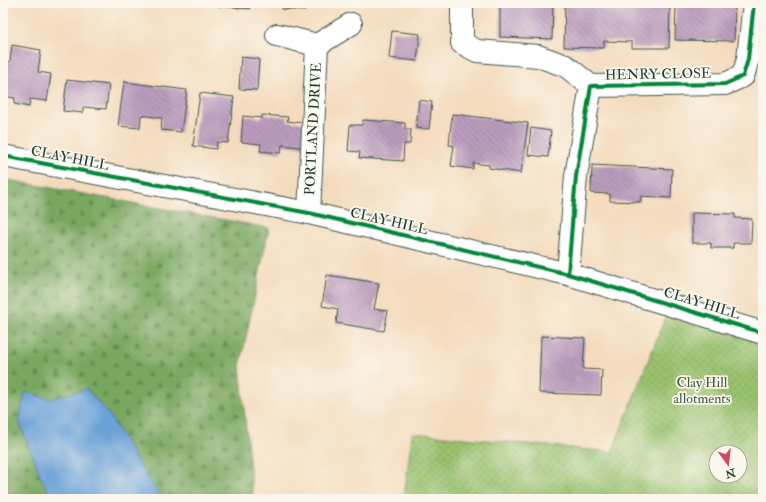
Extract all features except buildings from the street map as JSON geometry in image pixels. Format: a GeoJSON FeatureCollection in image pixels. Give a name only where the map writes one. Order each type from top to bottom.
{"type":"FeatureCollection","features":[{"type":"Feature","properties":{"kind":"street","name":"HENRY CLOSE"},"geometry":{"type":"LineString","coordinates":[[462,3],[462,43],[477,51],[538,56],[566,66],[591,86],[725,84],[743,76],[748,59],[754,3]]}},
{"type":"Feature","properties":{"kind":"street","name":"PORTLAND DRIVE"},"geometry":{"type":"LineString","coordinates":[[277,35],[318,45],[351,24]]}},
{"type":"Feature","properties":{"kind":"street","name":"PORTLAND DRIVE"},"geometry":{"type":"LineString","coordinates":[[309,213],[318,45]]}},
{"type":"Feature","properties":{"kind":"street","name":"HENRY CLOSE"},"geometry":{"type":"LineString","coordinates":[[568,274],[576,176],[591,86]]}},
{"type":"Feature","properties":{"kind":"street","name":"CLAY HILL"},"geometry":{"type":"LineString","coordinates":[[3,156],[309,213],[568,274],[763,333]]}},
{"type":"Feature","properties":{"kind":"green space"},"geometry":{"type":"Polygon","coordinates":[[[3,179],[269,228],[240,366],[253,499],[3,499],[3,179]]]}},
{"type":"Feature","properties":{"kind":"green space","name":"Clay Hill allotments"},"geometry":{"type":"Polygon","coordinates":[[[667,313],[763,344],[763,499],[404,499],[412,433],[612,452],[667,313]]]}},
{"type":"Feature","properties":{"kind":"water"},"geometry":{"type":"Polygon","coordinates":[[[87,389],[110,416],[162,499],[52,499],[41,477],[19,421],[25,392],[50,399],[87,389]]]}},
{"type":"Feature","properties":{"kind":"cycle path"},"geometry":{"type":"LineString","coordinates":[[568,274],[576,176],[591,86],[725,84],[743,76],[748,59],[754,3]]}},
{"type":"Feature","properties":{"kind":"cycle path"},"geometry":{"type":"LineString","coordinates":[[3,156],[309,213],[568,274],[763,333]]}}]}
